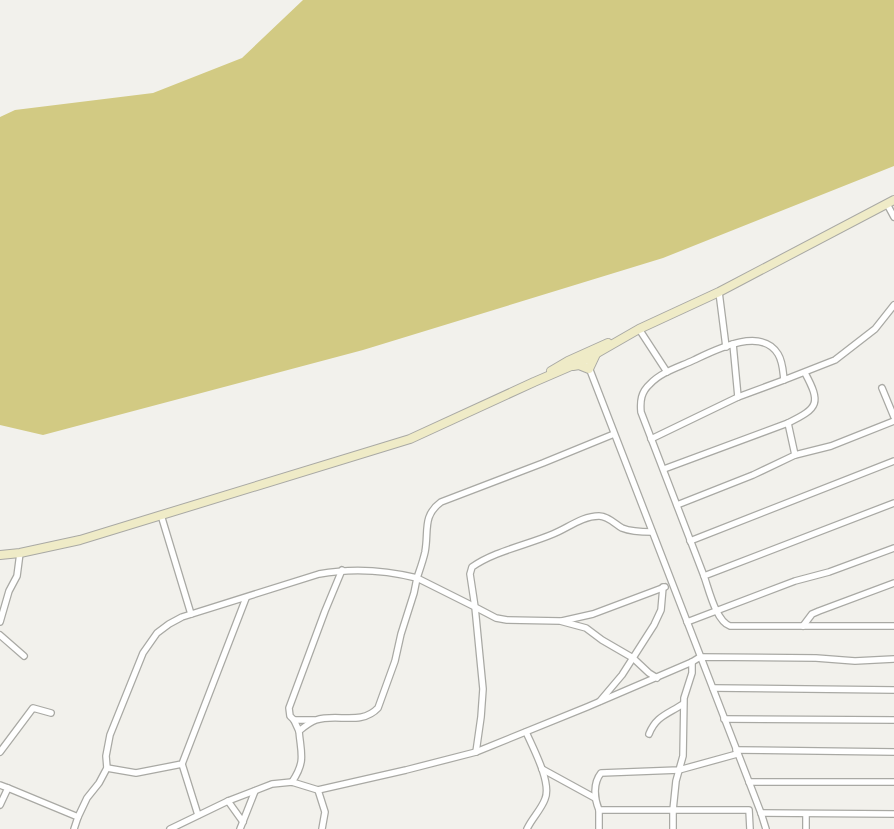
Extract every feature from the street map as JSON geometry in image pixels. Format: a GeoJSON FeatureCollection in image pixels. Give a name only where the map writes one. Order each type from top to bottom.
{"type":"FeatureCollection","features":[{"type":"Feature","properties":{"kind":"street"},"geometry":{"type":"LineString","coordinates":[[534,382],[568,361],[596,354],[639,329],[719,292],[891,202],[894,217]]}},
{"type":"Feature","properties":{"kind":"street"},"geometry":{"type":"LineString","coordinates":[[719,292],[726,347]]}},
{"type":"Feature","properties":{"kind":"street"},"geometry":{"type":"LineString","coordinates":[[651,439],[738,397],[836,360],[874,329],[894,305]]}},
{"type":"Feature","properties":{"kind":"street"},"geometry":{"type":"LineString","coordinates":[[639,329],[666,372]]}},
{"type":"Feature","properties":{"kind":"street"},"geometry":{"type":"LineString","coordinates":[[573,366],[584,357],[627,336]]}},
{"type":"Feature","properties":{"kind":"street"},"geometry":{"type":"LineString","coordinates":[[784,380],[777,352],[756,341],[740,342],[666,372],[650,383],[642,396],[641,412],[717,611],[725,623],[730,626],[894,626]]}},
{"type":"Feature","properties":{"kind":"street"},"geometry":{"type":"LineString","coordinates":[[733,344],[738,397]]}},
{"type":"Feature","properties":{"kind":"street"},"geometry":{"type":"LineString","coordinates":[[589,369],[596,354]]}},
{"type":"Feature","properties":{"kind":"street"},"geometry":{"type":"LineString","coordinates":[[584,357],[766,829]]}},
{"type":"Feature","properties":{"kind":"street"},"geometry":{"type":"LineString","coordinates":[[0,555],[20,553],[80,540],[410,439],[573,366],[579,365],[589,369]]}},
{"type":"Feature","properties":{"kind":"street"},"geometry":{"type":"LineString","coordinates":[[664,469],[788,423],[811,410],[814,404],[813,389],[805,373]]}},
{"type":"Feature","properties":{"kind":"street"},"geometry":{"type":"LineString","coordinates":[[882,388],[894,416]]}},
{"type":"Feature","properties":{"kind":"street"},"geometry":{"type":"LineString","coordinates":[[677,505],[753,475],[795,455],[831,446],[894,421]]}},
{"type":"Feature","properties":{"kind":"street"},"geometry":{"type":"LineString","coordinates":[[788,423],[795,455]]}},
{"type":"Feature","properties":{"kind":"street"},"geometry":{"type":"LineString","coordinates":[[294,720],[364,717],[373,713],[378,708],[395,661],[405,619],[414,593],[425,551],[429,514],[434,507],[441,502],[543,464],[614,434]]}},
{"type":"Feature","properties":{"kind":"street"},"geometry":{"type":"LineString","coordinates":[[690,541],[894,461]]}},
{"type":"Feature","properties":{"kind":"street"},"geometry":{"type":"LineString","coordinates":[[704,576],[894,503]]}},
{"type":"Feature","properties":{"kind":"street"},"geometry":{"type":"LineString","coordinates":[[161,515],[191,614]]}},
{"type":"Feature","properties":{"kind":"street"},"geometry":{"type":"LineString","coordinates":[[476,752],[483,689],[470,570],[475,565],[492,556],[556,533],[578,521],[593,516],[606,518],[627,530],[652,532]]}},
{"type":"Feature","properties":{"kind":"street"},"geometry":{"type":"LineString","coordinates":[[687,622],[795,581],[829,572],[894,548]]}},
{"type":"Feature","properties":{"kind":"street"},"geometry":{"type":"LineString","coordinates":[[0,622],[9,591],[17,576],[20,553]]}},
{"type":"Feature","properties":{"kind":"street"},"geometry":{"type":"LineString","coordinates":[[292,782],[302,766],[302,751],[299,731],[290,716],[289,708],[342,570]]}},
{"type":"Feature","properties":{"kind":"street"},"geometry":{"type":"LineString","coordinates":[[74,829],[88,798],[107,768],[106,756],[110,735],[143,652],[157,633],[169,624],[191,614],[311,576],[342,570],[399,573],[417,578],[501,619],[560,621],[586,628],[602,640],[633,658],[657,678]]}},
{"type":"Feature","properties":{"kind":"street"},"geometry":{"type":"LineString","coordinates":[[560,621],[593,614],[672,583]]}},
{"type":"Feature","properties":{"kind":"street"},"geometry":{"type":"LineString","coordinates":[[803,626],[812,614],[894,583]]}},
{"type":"Feature","properties":{"kind":"street"},"geometry":{"type":"LineString","coordinates":[[598,703],[612,688],[654,625],[661,610],[663,587]]}},
{"type":"Feature","properties":{"kind":"street"},"geometry":{"type":"LineString","coordinates":[[198,815],[182,764],[246,598]]}},
{"type":"Feature","properties":{"kind":"street"},"geometry":{"type":"LineString","coordinates":[[0,635],[24,656]]}},
{"type":"Feature","properties":{"kind":"street"},"geometry":{"type":"LineString","coordinates":[[170,829],[228,801],[272,784],[292,782],[318,790],[476,752],[657,678],[700,657],[816,658],[855,661],[894,659]]}},
{"type":"Feature","properties":{"kind":"street"},"geometry":{"type":"LineString","coordinates":[[673,829],[673,810],[683,756],[683,704],[692,673],[692,662]]}},
{"type":"Feature","properties":{"kind":"street"},"geometry":{"type":"LineString","coordinates":[[713,688],[894,690]]}},
{"type":"Feature","properties":{"kind":"street"},"geometry":{"type":"LineString","coordinates":[[649,734],[658,718],[683,704]]}},
{"type":"Feature","properties":{"kind":"street"},"geometry":{"type":"LineString","coordinates":[[0,752],[33,708],[51,713]]}},
{"type":"Feature","properties":{"kind":"street"},"geometry":{"type":"LineString","coordinates":[[724,719],[894,720]]}},
{"type":"Feature","properties":{"kind":"street"},"geometry":{"type":"LineString","coordinates":[[299,731],[316,720]]}},
{"type":"Feature","properties":{"kind":"street"},"geometry":{"type":"LineString","coordinates":[[526,732],[546,780],[547,797],[527,829]]}},
{"type":"Feature","properties":{"kind":"street"},"geometry":{"type":"LineString","coordinates":[[599,829],[595,798],[597,780],[601,772],[679,770],[737,752],[894,752]]}},
{"type":"Feature","properties":{"kind":"street"},"geometry":{"type":"LineString","coordinates":[[107,768],[136,773],[182,764]]}},
{"type":"Feature","properties":{"kind":"street"},"geometry":{"type":"LineString","coordinates":[[542,769],[595,798]]}},
{"type":"Feature","properties":{"kind":"street"},"geometry":{"type":"LineString","coordinates":[[749,782],[894,782]]}},
{"type":"Feature","properties":{"kind":"street"},"geometry":{"type":"LineString","coordinates":[[0,786],[78,817]]}},
{"type":"Feature","properties":{"kind":"street"},"geometry":{"type":"LineString","coordinates":[[0,805],[8,788]]}},
{"type":"Feature","properties":{"kind":"street"},"geometry":{"type":"LineString","coordinates":[[318,790],[325,812],[322,829]]}},
{"type":"Feature","properties":{"kind":"street"},"geometry":{"type":"LineString","coordinates":[[240,829],[255,791]]}},
{"type":"Feature","properties":{"kind":"street"},"geometry":{"type":"LineString","coordinates":[[228,801],[243,822]]}},
{"type":"Feature","properties":{"kind":"street"},"geometry":{"type":"LineString","coordinates":[[598,810],[749,810],[758,807]]}},
{"type":"Feature","properties":{"kind":"street"},"geometry":{"type":"LineString","coordinates":[[749,810],[750,829]]}},
{"type":"Feature","properties":{"kind":"street"},"geometry":{"type":"LineString","coordinates":[[761,814],[894,814]]}},
{"type":"Feature","properties":{"kind":"street"},"geometry":{"type":"LineString","coordinates":[[806,814],[806,829]]}},
{"type":"Feature","properties":{"kind":"shaded area"},"geometry":{"type":"Polygon","coordinates":[[[303,0],[894,0],[894,166],[663,258],[363,350],[43,435],[0,425],[0,117],[15,110],[153,93],[242,58],[303,0]]]}}]}
